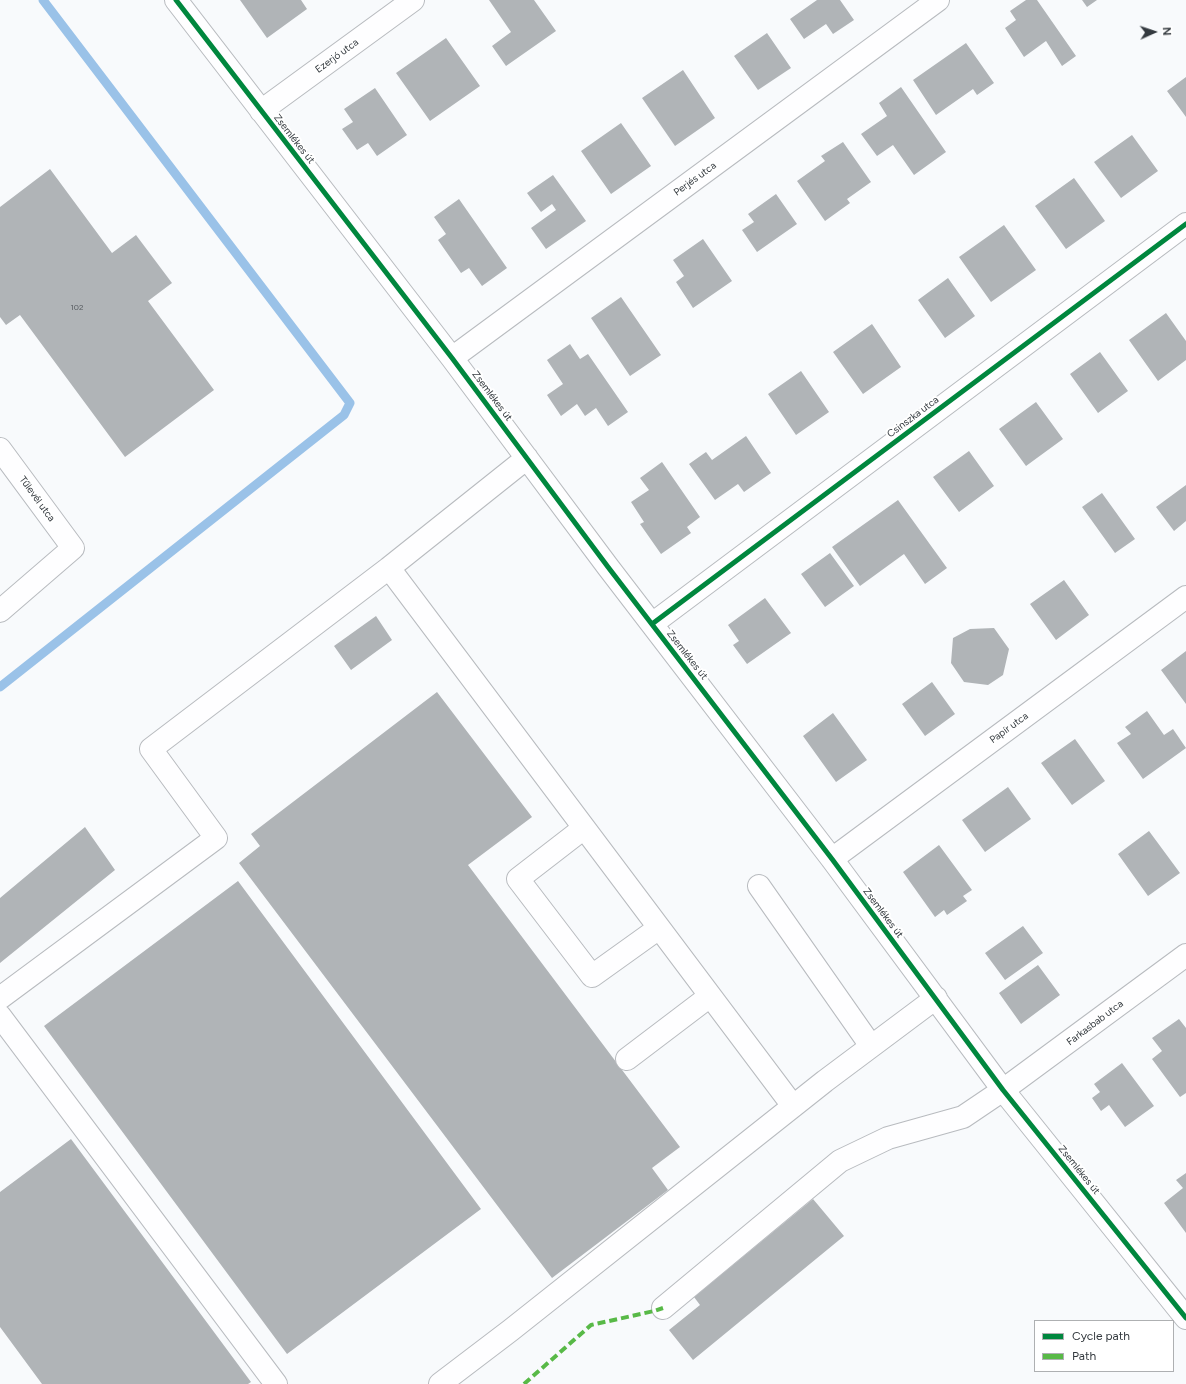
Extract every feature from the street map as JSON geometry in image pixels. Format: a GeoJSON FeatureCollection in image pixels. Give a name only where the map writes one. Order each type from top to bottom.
{"type":"FeatureCollection","features":[{"type":"Feature","properties":{"kind":"street","name":"Zsemlékes út"},"geometry":{"type":"LineString","coordinates":[[176,0],[452,358],[652,624],[832,859],[1003,1090],[1186,1318]]}},
{"type":"Feature","properties":{"kind":"street","name":"Ezerjó utca"},"geometry":{"type":"LineString","coordinates":[[261,111],[413,0]]}},
{"type":"Feature","properties":{"kind":"street","name":"Perjés utca"},"geometry":{"type":"LineString","coordinates":[[452,358],[938,0]]}},
{"type":"Feature","properties":{"kind":"street","name":"Csinszka utca"},"geometry":{"type":"LineString","coordinates":[[652,624],[1186,224]]}},
{"type":"Feature","properties":{"kind":"street","name":"Tűlevél utca"},"geometry":{"type":"LineString","coordinates":[[0,449],[73,548],[0,611]]}},
{"type":"Feature","properties":{"kind":"street"},"geometry":{"type":"LineString","coordinates":[[0,998],[216,838],[151,749],[389,568],[527,458]]}},
{"type":"Feature","properties":{"kind":"street"},"geometry":{"type":"LineString","coordinates":[[389,568],[793,1106]]}},
{"type":"Feature","properties":{"kind":"street","name":"Papír utca"},"geometry":{"type":"LineString","coordinates":[[832,859],[1186,597]]}},
{"type":"Feature","properties":{"kind":"street"},"geometry":{"type":"LineString","coordinates":[[584,828],[518,879],[592,976],[659,928]]}},
{"type":"Feature","properties":{"kind":"street"},"geometry":{"type":"LineString","coordinates":[[759,886],[871,1046]]}},
{"type":"Feature","properties":{"kind":"street","name":"Farkasbab utca"},"geometry":{"type":"LineString","coordinates":[[663,1308],[840,1160],[888,1138],[963,1118],[1186,955]]}},
{"type":"Feature","properties":{"kind":"street"},"geometry":{"type":"LineString","coordinates":[[627,1059],[710,996]]}},
{"type":"Feature","properties":{"kind":"street"},"geometry":{"type":"LineString","coordinates":[[440,1384],[517,1326],[793,1106],[936,998]]}},
{"type":"Feature","properties":{"kind":"street"},"geometry":{"type":"LineString","coordinates":[[0,1016],[276,1384]]}},
{"type":"Feature","properties":{"kind":"building"},"geometry":{"type":"Polygon","coordinates":[[[240,0],[301,0],[307,9],[267,38],[240,0]]]}},
{"type":"Feature","properties":{"kind":"building"},"geometry":{"type":"Polygon","coordinates":[[[489,0],[534,0],[556,31],[506,66],[492,46],[511,32],[489,0]]]}},
{"type":"Feature","properties":{"kind":"building"},"geometry":{"type":"Polygon","coordinates":[[[817,0],[840,0],[854,20],[833,34],[826,24],[804,39],[790,19],[817,0]]]}},
{"type":"Feature","properties":{"kind":"building"},"geometry":{"type":"Polygon","coordinates":[[[1026,0],[1037,0],[1076,56],[1062,66],[1046,41],[1024,57],[1005,28],[1016,20],[1010,11],[1026,0]]]}},
{"type":"Feature","properties":{"kind":"building"},"geometry":{"type":"Polygon","coordinates":[[[1082,0],[1097,0],[1087,7],[1082,0]]]}},
{"type":"Feature","properties":{"kind":"building"},"geometry":{"type":"Polygon","coordinates":[[[767,33],[791,68],[758,90],[734,56],[767,33]]]}},
{"type":"Feature","properties":{"kind":"building"},"geometry":{"type":"Polygon","coordinates":[[[446,38],[480,86],[430,121],[396,73],[446,38]]]}},
{"type":"Feature","properties":{"kind":"building"},"geometry":{"type":"Polygon","coordinates":[[[966,43],[994,83],[977,95],[973,89],[936,115],[913,80],[966,43]]]}},
{"type":"Feature","properties":{"kind":"building"},"geometry":{"type":"Polygon","coordinates":[[[683,70],[715,118],[675,146],[642,98],[683,70]]]}},
{"type":"Feature","properties":{"kind":"building"},"geometry":{"type":"Polygon","coordinates":[[[1186,77],[1186,117],[1167,91],[1186,77]]]}},
{"type":"Feature","properties":{"kind":"building"},"geometry":{"type":"Polygon","coordinates":[[[901,87],[946,152],[914,175],[893,145],[877,156],[861,134],[887,116],[879,103],[901,87]]]}},
{"type":"Feature","properties":{"kind":"building"},"geometry":{"type":"Polygon","coordinates":[[[375,88],[407,135],[377,156],[368,143],[357,150],[342,129],[353,122],[344,109],[375,88]]]}},
{"type":"Feature","properties":{"kind":"building"},"geometry":{"type":"Polygon","coordinates":[[[621,123],[651,166],[611,194],[581,151],[621,123]]]}},
{"type":"Feature","properties":{"kind":"building"},"geometry":{"type":"Polygon","coordinates":[[[1132,135],[1158,171],[1121,198],[1094,162],[1132,135]]]}},
{"type":"Feature","properties":{"kind":"building"},"geometry":{"type":"Polygon","coordinates":[[[843,142],[871,182],[847,199],[850,203],[825,221],[797,181],[825,161],[821,156],[843,142]]]}},
{"type":"Feature","properties":{"kind":"building"},"geometry":{"type":"Polygon","coordinates":[[[50,169],[112,253],[136,235],[172,283],[148,301],[214,390],[125,457],[20,315],[6,325],[0,317],[0,207],[50,169]]]}},
{"type":"Feature","properties":{"kind":"building"},"geometry":{"type":"Polygon","coordinates":[[[553,175],[586,221],[546,249],[531,228],[556,210],[552,204],[541,212],[527,193],[553,175]]]}},
{"type":"Feature","properties":{"kind":"building"},"geometry":{"type":"Polygon","coordinates":[[[1074,178],[1105,221],[1066,249],[1035,206],[1074,178]]]}},
{"type":"Feature","properties":{"kind":"building"},"geometry":{"type":"Polygon","coordinates":[[[776,194],[797,224],[757,252],[742,230],[754,222],[748,214],[776,194]]]}},
{"type":"Feature","properties":{"kind":"building"},"geometry":{"type":"Polygon","coordinates":[[[459,199],[507,268],[482,286],[469,268],[461,273],[438,240],[446,234],[434,217],[459,199]]]}},
{"type":"Feature","properties":{"kind":"building"},"geometry":{"type":"Polygon","coordinates":[[[1004,225],[1036,270],[991,302],[959,257],[1004,225]]]}},
{"type":"Feature","properties":{"kind":"building"},"geometry":{"type":"Polygon","coordinates":[[[703,239],[732,281],[693,308],[676,282],[684,276],[673,260],[703,239]]]}},
{"type":"Feature","properties":{"kind":"building"},"geometry":{"type":"Polygon","coordinates":[[[948,278],[975,316],[945,338],[918,300],[948,278]]]}},
{"type":"Feature","properties":{"kind":"building"},"geometry":{"type":"Polygon","coordinates":[[[621,297],[661,355],[630,376],[591,318],[621,297]]]}},
{"type":"Feature","properties":{"kind":"building"},"geometry":{"type":"Polygon","coordinates":[[[1166,313],[1186,341],[1186,360],[1158,381],[1129,340],[1166,313]]]}},
{"type":"Feature","properties":{"kind":"building"},"geometry":{"type":"Polygon","coordinates":[[[872,324],[901,367],[863,394],[833,352],[872,324]]]}},
{"type":"Feature","properties":{"kind":"building"},"geometry":{"type":"Polygon","coordinates":[[[570,344],[580,359],[588,354],[628,412],[608,426],[596,408],[585,416],[577,404],[561,416],[547,395],[563,384],[547,360],[570,344]]]}},
{"type":"Feature","properties":{"kind":"building"},"geometry":{"type":"Polygon","coordinates":[[[1100,352],[1128,391],[1098,413],[1070,374],[1100,352]]]}},
{"type":"Feature","properties":{"kind":"building"},"geometry":{"type":"Polygon","coordinates":[[[801,371],[829,412],[796,435],[768,394],[801,371]]]}},
{"type":"Feature","properties":{"kind":"building"},"geometry":{"type":"Polygon","coordinates":[[[1036,402],[1063,439],[1026,466],[999,429],[1036,402]]]}},
{"type":"Feature","properties":{"kind":"building"},"geometry":{"type":"Polygon","coordinates":[[[746,436],[771,473],[744,492],[738,484],[715,500],[689,464],[706,452],[712,460],[746,436]]]}},
{"type":"Feature","properties":{"kind":"building"},"geometry":{"type":"Polygon","coordinates":[[[969,451],[994,486],[959,512],[933,477],[969,451]]]}},
{"type":"Feature","properties":{"kind":"building"},"geometry":{"type":"Polygon","coordinates":[[[662,462],[700,517],[687,527],[691,533],[661,554],[640,524],[644,522],[631,502],[649,490],[640,478],[662,462]]]}},
{"type":"Feature","properties":{"kind":"building"},"geometry":{"type":"Polygon","coordinates":[[[1186,485],[1186,521],[1174,531],[1156,507],[1186,485]]]}},
{"type":"Feature","properties":{"kind":"building"},"geometry":{"type":"Polygon","coordinates":[[[1102,493],[1135,539],[1115,553],[1082,507],[1102,493]]]}},
{"type":"Feature","properties":{"kind":"building"},"geometry":{"type":"Polygon","coordinates":[[[898,500],[947,568],[925,584],[904,554],[860,586],[832,547],[898,500]]]}},
{"type":"Feature","properties":{"kind":"building"},"geometry":{"type":"Polygon","coordinates":[[[830,553],[854,586],[825,607],[801,574],[830,553]]]}},
{"type":"Feature","properties":{"kind":"building"},"geometry":{"type":"Polygon","coordinates":[[[1064,580],[1089,615],[1056,640],[1030,604],[1064,580]]]}},
{"type":"Feature","properties":{"kind":"building"},"geometry":{"type":"Polygon","coordinates":[[[765,598],[791,633],[747,664],[733,645],[739,641],[728,625],[765,598]]]}},
{"type":"Feature","properties":{"kind":"building"},"geometry":{"type":"Polygon","coordinates":[[[376,616],[392,640],[351,670],[334,646],[376,616]]]}},
{"type":"Feature","properties":{"kind":"building"},"geometry":{"type":"Polygon","coordinates":[[[994,628],[1009,649],[1003,675],[988,685],[964,682],[951,663],[953,638],[970,629],[994,628]]]}},
{"type":"Feature","properties":{"kind":"building"},"geometry":{"type":"Polygon","coordinates":[[[1186,651],[1186,704],[1161,670],[1186,651]]]}},
{"type":"Feature","properties":{"kind":"building"},"geometry":{"type":"Polygon","coordinates":[[[932,682],[955,714],[925,736],[902,704],[932,682]]]}},
{"type":"Feature","properties":{"kind":"building"},"geometry":{"type":"Polygon","coordinates":[[[437,692],[532,817],[468,865],[680,1147],[652,1168],[668,1190],[552,1278],[239,863],[260,846],[251,834],[437,692]]]}},
{"type":"Feature","properties":{"kind":"building"},"geometry":{"type":"Polygon","coordinates":[[[1147,711],[1164,735],[1173,729],[1186,748],[1143,779],[1117,743],[1131,734],[1125,727],[1147,711]]]}},
{"type":"Feature","properties":{"kind":"building"},"geometry":{"type":"Polygon","coordinates":[[[833,713],[867,760],[836,782],[803,736],[833,713]]]}},
{"type":"Feature","properties":{"kind":"building"},"geometry":{"type":"Polygon","coordinates":[[[1075,739],[1105,781],[1072,805],[1041,763],[1075,739]]]}},
{"type":"Feature","properties":{"kind":"building"},"geometry":{"type":"Polygon","coordinates":[[[1008,787],[1031,819],[985,852],[962,820],[1008,787]]]}},
{"type":"Feature","properties":{"kind":"building"},"geometry":{"type":"Polygon","coordinates":[[[85,827],[115,870],[0,963],[0,898],[85,827]]]}},
{"type":"Feature","properties":{"kind":"building"},"geometry":{"type":"Polygon","coordinates":[[[1149,831],[1180,873],[1148,896],[1118,854],[1149,831]]]}},
{"type":"Feature","properties":{"kind":"building"},"geometry":{"type":"Polygon","coordinates":[[[939,845],[972,890],[963,896],[967,901],[947,915],[944,910],[935,917],[903,872],[939,845]]]}},
{"type":"Feature","properties":{"kind":"building"},"geometry":{"type":"Polygon","coordinates":[[[238,881],[481,1209],[287,1354],[44,1026],[238,881]]]}},
{"type":"Feature","properties":{"kind":"building"},"geometry":{"type":"Polygon","coordinates":[[[1023,926],[1043,953],[1005,980],[985,953],[1023,926]]]}},
{"type":"Feature","properties":{"kind":"building"},"geometry":{"type":"Polygon","coordinates":[[[1038,965],[1060,995],[1021,1024],[999,993],[1038,965]]]}},
{"type":"Feature","properties":{"kind":"building"},"geometry":{"type":"Polygon","coordinates":[[[1179,1019],[1186,1028],[1186,1093],[1180,1097],[1152,1059],[1162,1051],[1152,1038],[1179,1019]]]}},
{"type":"Feature","properties":{"kind":"building"},"geometry":{"type":"Polygon","coordinates":[[[1122,1063],[1154,1106],[1125,1127],[1109,1105],[1101,1111],[1092,1098],[1100,1092],[1094,1084],[1122,1063]]]}},
{"type":"Feature","properties":{"kind":"building"},"geometry":{"type":"Polygon","coordinates":[[[71,1139],[251,1382],[248,1384],[42,1384],[0,1327],[0,1192],[71,1139]]]}},
{"type":"Feature","properties":{"kind":"building"},"geometry":{"type":"Polygon","coordinates":[[[1186,1173],[1186,1233],[1164,1203],[1183,1188],[1176,1180],[1186,1173]]]}},
{"type":"Feature","properties":{"kind":"building"},"geometry":{"type":"Polygon","coordinates":[[[813,1199],[844,1236],[693,1360],[669,1330],[700,1305],[694,1297],[813,1199]]]}},
{"type":"Feature","properties":{"kind":"waterway"},"geometry":{"type":"LineString","coordinates":[[0,687],[344,415],[350,403],[43,0]]}},
{"type":"Feature","properties":{"kind":"marked path"},"geometry":{"type":"LineString","coordinates":[[524,1384],[591,1325],[663,1308]]}},
{"type":"Feature","properties":{"kind":"cycle path"},"geometry":{"type":"LineString","coordinates":[[176,0],[452,358],[608,567],[832,859],[1003,1090],[1186,1318]]}},
{"type":"Feature","properties":{"kind":"cycle path"},"geometry":{"type":"LineString","coordinates":[[652,624],[1186,224]]}}]}
